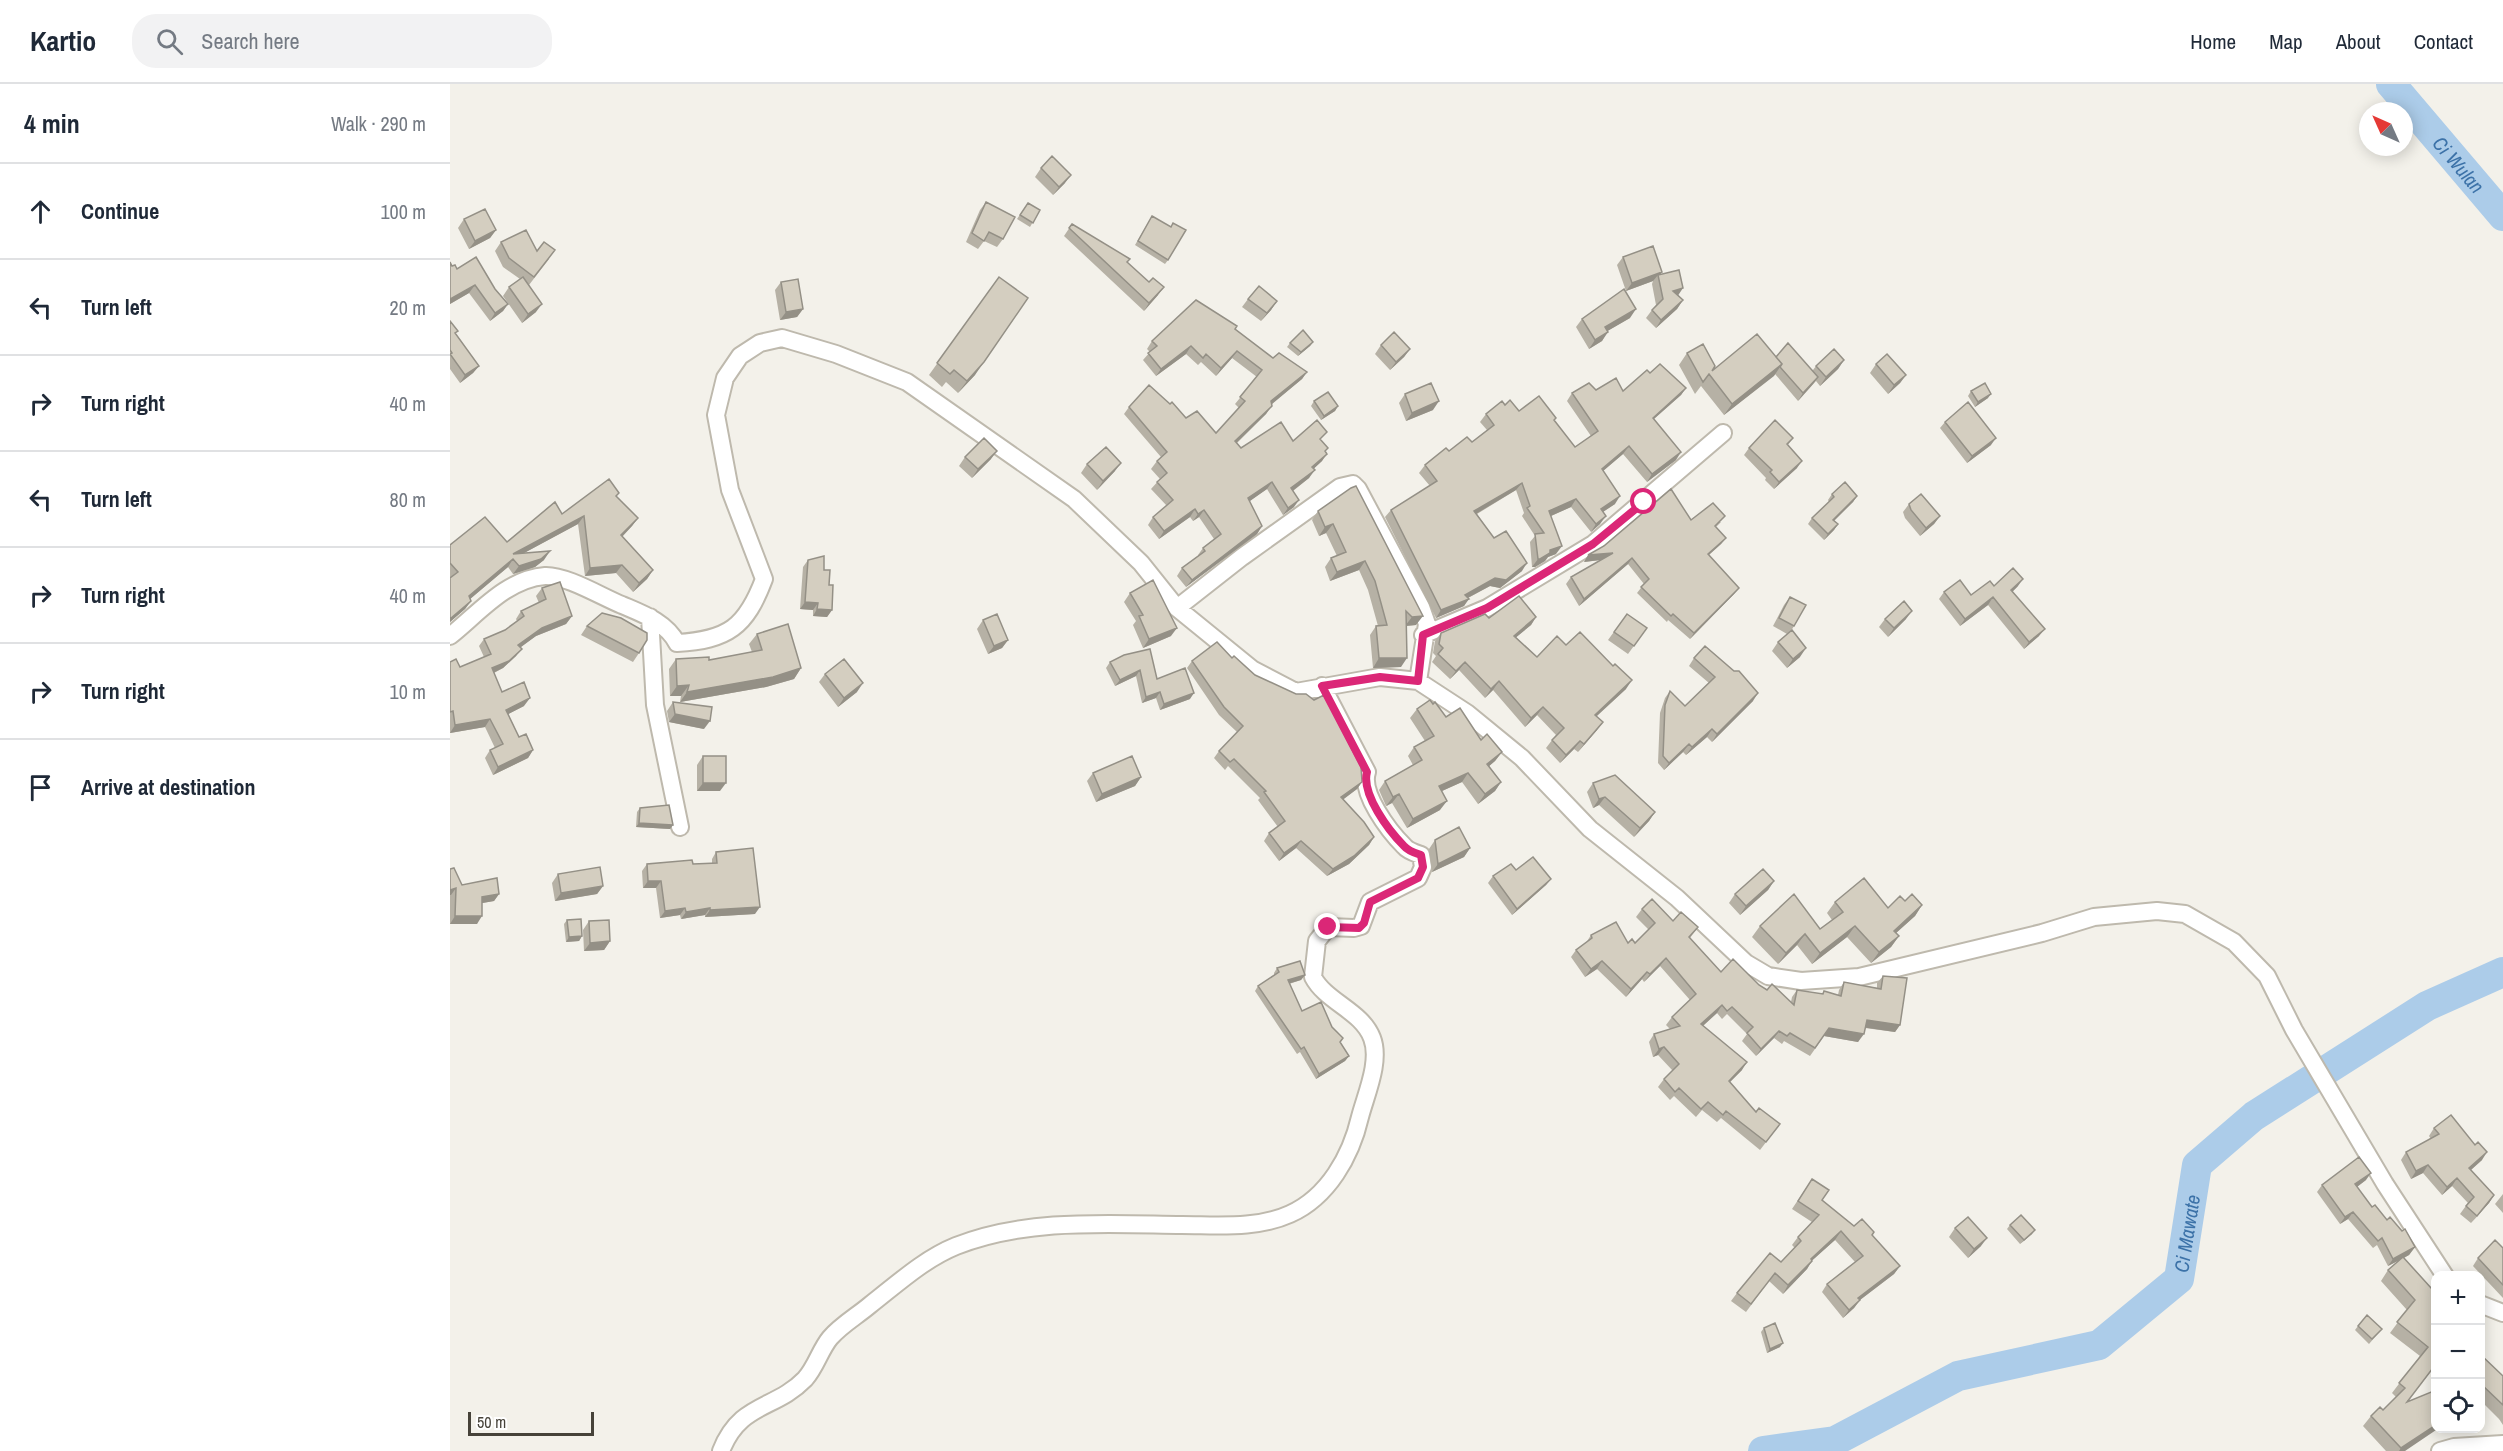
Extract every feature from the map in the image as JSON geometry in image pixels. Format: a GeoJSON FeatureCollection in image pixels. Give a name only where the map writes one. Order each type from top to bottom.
{"type":"FeatureCollection","features":[{"type":"Feature","properties":{"kind":"street"},"geometry":{"type":"LineString","coordinates":[[450,636],[492,600],[520,583],[547,576],[580,586],[650,617],[671,632],[677,643],[707,641],[733,629],[754,604],[764,579],[730,490],[716,415],[725,378],[740,357],[760,343],[782,338],[836,354],[907,382],[1074,499],[1141,563],[1177,608],[1252,669],[1296,692],[1380,677],[1418,681],[1467,713],[1522,758],[1590,829],[1677,898],[1746,963],[1768,976],[1801,981],[1859,977],[2042,933],[2094,916],[2157,911],[2185,914],[2234,942],[2267,976],[2294,1030],[2417,1236],[2442,1271]]}},
{"type":"Feature","properties":{"kind":"street"},"geometry":{"type":"LineString","coordinates":[[1423,635],[1487,608],[1593,544],[1723,433]]}},
{"type":"Feature","properties":{"kind":"street"},"geometry":{"type":"LineString","coordinates":[[1177,608],[1242,557],[1340,487],[1353,484],[1358,489],[1427,624],[1423,635],[1418,681]]}},
{"type":"Feature","properties":{"kind":"street"},"geometry":{"type":"LineString","coordinates":[[650,617],[655,705],[680,827]]}},
{"type":"Feature","properties":{"kind":"street"},"geometry":{"type":"LineString","coordinates":[[721,1451],[729,1434],[745,1415],[791,1391],[807,1377],[834,1333],[924,1263],[955,1246],[1035,1227],[1069,1224],[1258,1223],[1291,1214],[1306,1205],[1333,1177],[1355,1137],[1375,1052],[1372,1038],[1363,1024],[1315,982],[1312,973],[1317,941],[1328,927],[1361,926],[1370,902],[1418,878],[1423,861],[1421,855],[1406,848],[1370,798],[1365,781],[1367,772],[1322,686]]}},
{"type":"Feature","properties":{"kind":"street"},"geometry":{"type":"LineString","coordinates":[[2485,1306],[2503,1313]]}},
{"type":"Feature","properties":{"kind":"street"},"geometry":{"type":"LineString","coordinates":[[2440,1451],[2454,1447],[2503,1444]]}},
{"type":"Feature","properties":{"kind":"building"},"geometry":{"type":"Polygon","coordinates":[[[1052,156],[1071,175],[1059,187],[1041,168],[1052,156]]]}},
{"type":"Feature","properties":{"kind":"building"},"geometry":{"type":"Polygon","coordinates":[[[986,202],[1015,217],[1003,239],[989,232],[984,241],[972,233],[986,202]]]}},
{"type":"Feature","properties":{"kind":"building"},"geometry":{"type":"Polygon","coordinates":[[[1028,203],[1040,210],[1033,223],[1020,215],[1028,203]]]}},
{"type":"Feature","properties":{"kind":"building"},"geometry":{"type":"Polygon","coordinates":[[[485,209],[496,230],[475,241],[464,219],[485,209]]]}},
{"type":"Feature","properties":{"kind":"building"},"geometry":{"type":"Polygon","coordinates":[[[1152,216],[1171,227],[1173,223],[1186,230],[1168,260],[1138,241],[1152,216]]]}},
{"type":"Feature","properties":{"kind":"building"},"geometry":{"type":"Polygon","coordinates":[[[1072,224],[1130,259],[1127,262],[1149,282],[1153,278],[1164,287],[1149,303],[1069,228],[1072,224]]]}},
{"type":"Feature","properties":{"kind":"building"},"geometry":{"type":"Polygon","coordinates":[[[526,230],[537,251],[544,242],[555,250],[534,277],[509,258],[501,242],[526,230]]]}},
{"type":"Feature","properties":{"kind":"building"},"geometry":{"type":"Polygon","coordinates":[[[1653,246],[1662,272],[1632,283],[1623,257],[1653,246]]]}},
{"type":"Feature","properties":{"kind":"building"},"geometry":{"type":"Polygon","coordinates":[[[476,257],[495,289],[508,304],[495,313],[475,285],[450,299],[450,262],[457,269],[476,257]]]}},
{"type":"Feature","properties":{"kind":"building"},"geometry":{"type":"Polygon","coordinates":[[[1679,270],[1683,288],[1673,291],[1683,300],[1661,320],[1652,310],[1663,299],[1658,275],[1679,270]]]}},
{"type":"Feature","properties":{"kind":"building"},"geometry":{"type":"Polygon","coordinates":[[[523,277],[542,304],[528,314],[509,287],[523,277]]]}},
{"type":"Feature","properties":{"kind":"building"},"geometry":{"type":"Polygon","coordinates":[[[999,277],[1028,298],[984,362],[967,381],[954,370],[950,374],[937,363],[999,277]]]}},
{"type":"Feature","properties":{"kind":"building"},"geometry":{"type":"Polygon","coordinates":[[[798,279],[803,309],[786,312],[781,282],[798,279]]]}},
{"type":"Feature","properties":{"kind":"building"},"geometry":{"type":"Polygon","coordinates":[[[1259,286],[1277,301],[1267,313],[1248,299],[1259,286]]]}},
{"type":"Feature","properties":{"kind":"building"},"geometry":{"type":"Polygon","coordinates":[[[1624,289],[1636,309],[1605,327],[1608,332],[1595,340],[1582,319],[1624,289]]]}},
{"type":"Feature","properties":{"kind":"building"},"geometry":{"type":"Polygon","coordinates":[[[1196,300],[1237,326],[1235,329],[1273,358],[1279,353],[1307,372],[1271,401],[1272,406],[1235,441],[1241,448],[1281,422],[1293,441],[1317,420],[1327,432],[1320,439],[1328,448],[1325,451],[1327,454],[1312,467],[1315,470],[1291,488],[1299,500],[1288,508],[1272,482],[1248,498],[1262,526],[1192,580],[1182,568],[1205,551],[1203,548],[1221,534],[1204,510],[1198,514],[1195,509],[1164,531],[1153,517],[1173,500],[1157,482],[1167,473],[1157,461],[1167,452],[1129,407],[1149,385],[1170,404],[1172,402],[1186,418],[1197,411],[1216,433],[1245,401],[1240,397],[1262,370],[1237,351],[1221,368],[1206,354],[1203,358],[1191,346],[1161,369],[1148,353],[1157,346],[1152,341],[1196,300]]]}},
{"type":"Feature","properties":{"kind":"building"},"geometry":{"type":"Polygon","coordinates":[[[450,321],[458,331],[455,333],[479,366],[465,375],[450,354],[452,353],[450,350],[450,321]]]}},
{"type":"Feature","properties":{"kind":"building"},"geometry":{"type":"Polygon","coordinates":[[[1303,330],[1313,342],[1301,352],[1290,343],[1303,330]]]}},
{"type":"Feature","properties":{"kind":"building"},"geometry":{"type":"Polygon","coordinates":[[[1394,332],[1410,349],[1396,362],[1381,345],[1394,332]]]}},
{"type":"Feature","properties":{"kind":"building"},"geometry":{"type":"Polygon","coordinates":[[[1757,334],[1782,364],[1732,404],[1709,374],[1703,382],[1687,353],[1703,344],[1715,366],[1712,371],[1757,334]]]}},
{"type":"Feature","properties":{"kind":"building"},"geometry":{"type":"Polygon","coordinates":[[[1788,343],[1818,377],[1803,393],[1780,367],[1782,364],[1776,357],[1788,343]]]}},
{"type":"Feature","properties":{"kind":"building"},"geometry":{"type":"Polygon","coordinates":[[[1834,349],[1844,360],[1826,377],[1816,366],[1834,349]]]}},
{"type":"Feature","properties":{"kind":"building"},"geometry":{"type":"Polygon","coordinates":[[[1887,354],[1906,375],[1894,385],[1876,364],[1887,354]]]}},
{"type":"Feature","properties":{"kind":"building"},"geometry":{"type":"Polygon","coordinates":[[[1660,364],[1686,388],[1653,418],[1681,452],[1652,474],[1629,446],[1602,469],[1620,496],[1601,509],[1606,516],[1596,524],[1576,499],[1549,511],[1562,546],[1550,550],[1550,553],[1540,559],[1538,559],[1535,534],[1544,533],[1527,508],[1530,506],[1522,483],[1474,511],[1494,538],[1506,531],[1527,563],[1506,580],[1495,578],[1465,595],[1469,599],[1441,610],[1391,510],[1437,481],[1425,465],[1446,448],[1449,451],[1467,437],[1472,442],[1494,425],[1486,414],[1502,401],[1505,405],[1510,400],[1519,411],[1539,396],[1575,447],[1598,431],[1572,393],[1589,383],[1596,390],[1616,378],[1623,391],[1647,370],[1650,373],[1660,364]]]}},
{"type":"Feature","properties":{"kind":"building"},"geometry":{"type":"Polygon","coordinates":[[[1431,383],[1439,401],[1412,413],[1405,394],[1431,383]]]}},
{"type":"Feature","properties":{"kind":"building"},"geometry":{"type":"Polygon","coordinates":[[[1985,383],[1991,394],[1978,402],[1971,391],[1985,383]]]}},
{"type":"Feature","properties":{"kind":"building"},"geometry":{"type":"Polygon","coordinates":[[[1328,392],[1338,406],[1324,416],[1314,401],[1328,392]]]}},
{"type":"Feature","properties":{"kind":"building"},"geometry":{"type":"Polygon","coordinates":[[[1968,402],[1996,438],[1972,456],[1945,422],[1968,402]]]}},
{"type":"Feature","properties":{"kind":"building"},"geometry":{"type":"Polygon","coordinates":[[[1775,420],[1793,438],[1787,444],[1802,461],[1779,482],[1770,472],[1772,470],[1749,448],[1775,420]]]}},
{"type":"Feature","properties":{"kind":"building"},"geometry":{"type":"Polygon","coordinates":[[[984,438],[997,451],[978,469],[965,457],[984,438]]]}},
{"type":"Feature","properties":{"kind":"building"},"geometry":{"type":"Polygon","coordinates":[[[1106,447],[1121,463],[1103,481],[1087,464],[1106,447]]]}},
{"type":"Feature","properties":{"kind":"building"},"geometry":{"type":"Polygon","coordinates":[[[609,479],[619,493],[616,496],[638,518],[621,535],[653,570],[639,583],[622,565],[590,568],[584,516],[513,554],[550,551],[541,559],[519,566],[513,559],[469,596],[471,601],[450,619],[450,578],[458,572],[450,563],[450,545],[485,517],[507,542],[555,502],[562,514],[609,479]]]}},
{"type":"Feature","properties":{"kind":"building"},"geometry":{"type":"Polygon","coordinates":[[[1845,482],[1857,496],[1833,520],[1838,524],[1828,534],[1812,518],[1834,497],[1832,494],[1845,482]]]}},
{"type":"Feature","properties":{"kind":"building"},"geometry":{"type":"Polygon","coordinates":[[[1356,486],[1423,616],[1412,617],[1406,611],[1407,658],[1379,658],[1376,626],[1387,625],[1375,581],[1365,561],[1337,572],[1331,558],[1346,552],[1333,524],[1325,527],[1318,511],[1356,486]]]}},
{"type":"Feature","properties":{"kind":"building"},"geometry":{"type":"Polygon","coordinates":[[[1671,489],[1691,520],[1713,503],[1725,516],[1715,526],[1726,538],[1708,554],[1739,588],[1694,633],[1673,614],[1671,616],[1641,587],[1649,579],[1632,558],[1584,599],[1571,577],[1613,553],[1588,555],[1604,546],[1671,489]]]}},
{"type":"Feature","properties":{"kind":"building"},"geometry":{"type":"Polygon","coordinates":[[[1921,494],[1940,516],[1926,528],[1911,510],[1909,504],[1921,494]]]}},
{"type":"Feature","properties":{"kind":"building"},"geometry":{"type":"Polygon","coordinates":[[[824,556],[824,570],[830,570],[829,585],[833,585],[832,610],[817,609],[818,603],[805,602],[808,560],[824,556]]]}},
{"type":"Feature","properties":{"kind":"building"},"geometry":{"type":"Polygon","coordinates":[[[2013,568],[2023,579],[2011,590],[2045,629],[2029,642],[1993,597],[1965,619],[1944,592],[1960,580],[1971,595],[1990,581],[1994,586],[2013,568]]]}},
{"type":"Feature","properties":{"kind":"building"},"geometry":{"type":"Polygon","coordinates":[[[1153,580],[1177,628],[1149,639],[1139,616],[1143,615],[1130,593],[1153,580]]]}},
{"type":"Feature","properties":{"kind":"building"},"geometry":{"type":"Polygon","coordinates":[[[560,582],[572,616],[542,628],[518,645],[522,649],[509,661],[492,668],[502,692],[524,682],[530,698],[506,710],[519,737],[526,734],[533,750],[498,767],[490,750],[503,744],[490,719],[455,725],[453,711],[450,712],[450,662],[456,659],[460,667],[491,654],[484,639],[505,630],[524,616],[521,611],[546,599],[542,588],[560,582]]]}},
{"type":"Feature","properties":{"kind":"building"},"geometry":{"type":"Polygon","coordinates":[[[1519,596],[1536,617],[1514,636],[1537,657],[1557,636],[1566,645],[1580,632],[1613,666],[1615,664],[1632,680],[1595,715],[1603,722],[1584,744],[1580,741],[1566,755],[1552,740],[1564,728],[1543,707],[1531,718],[1499,681],[1491,689],[1465,662],[1456,671],[1438,654],[1443,648],[1439,644],[1441,633],[1485,614],[1489,618],[1519,596]]]}},
{"type":"Feature","properties":{"kind":"building"},"geometry":{"type":"Polygon","coordinates":[[[1790,597],[1806,605],[1794,626],[1779,618],[1790,597]]]}},
{"type":"Feature","properties":{"kind":"building"},"geometry":{"type":"Polygon","coordinates":[[[1904,601],[1912,611],[1894,628],[1885,619],[1904,601]]]}},
{"type":"Feature","properties":{"kind":"building"},"geometry":{"type":"Polygon","coordinates":[[[602,613],[621,618],[647,633],[647,640],[639,653],[587,626],[602,613]]]}},
{"type":"Feature","properties":{"kind":"building"},"geometry":{"type":"Polygon","coordinates":[[[997,614],[1008,640],[994,646],[983,620],[997,614]]]}},
{"type":"Feature","properties":{"kind":"building"},"geometry":{"type":"Polygon","coordinates":[[[1627,614],[1647,628],[1634,646],[1614,632],[1627,614]]]}},
{"type":"Feature","properties":{"kind":"building"},"geometry":{"type":"Polygon","coordinates":[[[788,624],[801,668],[773,677],[687,692],[689,685],[677,686],[676,659],[709,657],[709,660],[762,650],[757,634],[788,624]]]}},
{"type":"Feature","properties":{"kind":"building"},"geometry":{"type":"Polygon","coordinates":[[[1792,630],[1806,648],[1793,659],[1778,642],[1792,630]]]}},
{"type":"Feature","properties":{"kind":"building"},"geometry":{"type":"Polygon","coordinates":[[[1217,642],[1232,658],[1234,656],[1255,675],[1296,694],[1306,694],[1314,700],[1324,695],[1361,767],[1362,782],[1341,797],[1364,822],[1374,837],[1354,856],[1333,869],[1301,841],[1284,853],[1269,833],[1285,821],[1264,792],[1266,791],[1234,759],[1230,762],[1219,751],[1243,726],[1224,707],[1192,661],[1217,642]]]}},
{"type":"Feature","properties":{"kind":"building"},"geometry":{"type":"Polygon","coordinates":[[[1705,646],[1734,671],[1739,671],[1758,693],[1717,734],[1712,729],[1692,747],[1689,744],[1669,763],[1663,756],[1665,705],[1670,691],[1685,706],[1715,677],[1694,658],[1705,646]]]}},
{"type":"Feature","properties":{"kind":"building"},"geometry":{"type":"Polygon","coordinates":[[[1150,649],[1157,679],[1185,668],[1194,693],[1164,704],[1160,692],[1146,697],[1140,670],[1120,680],[1110,662],[1124,655],[1150,649]]]}},
{"type":"Feature","properties":{"kind":"building"},"geometry":{"type":"Polygon","coordinates":[[[844,659],[863,683],[844,698],[825,674],[844,659]]]}},
{"type":"Feature","properties":{"kind":"building"},"geometry":{"type":"Polygon","coordinates":[[[1430,700],[1433,704],[1435,702],[1446,717],[1460,708],[1481,740],[1487,734],[1502,752],[1487,764],[1501,782],[1485,794],[1468,773],[1439,786],[1447,801],[1413,819],[1399,794],[1393,797],[1385,781],[1422,760],[1414,747],[1434,736],[1417,709],[1430,700]]]}},
{"type":"Feature","properties":{"kind":"building"},"geometry":{"type":"Polygon","coordinates":[[[673,702],[712,707],[710,721],[675,714],[673,702]]]}},
{"type":"Feature","properties":{"kind":"building"},"geometry":{"type":"Polygon","coordinates":[[[703,756],[726,756],[726,783],[703,783],[703,756]]]}},
{"type":"Feature","properties":{"kind":"building"},"geometry":{"type":"Polygon","coordinates":[[[1132,756],[1141,777],[1102,794],[1093,773],[1132,756]]]}},
{"type":"Feature","properties":{"kind":"building"},"geometry":{"type":"Polygon","coordinates":[[[1615,775],[1655,812],[1640,828],[1605,797],[1599,799],[1593,783],[1615,775]]]}},
{"type":"Feature","properties":{"kind":"building"},"geometry":{"type":"Polygon","coordinates":[[[669,805],[673,825],[639,823],[640,808],[669,805]]]}},
{"type":"Feature","properties":{"kind":"building"},"geometry":{"type":"Polygon","coordinates":[[[1459,827],[1470,848],[1438,864],[1435,840],[1459,827]]]}},
{"type":"Feature","properties":{"kind":"building"},"geometry":{"type":"Polygon","coordinates":[[[753,848],[760,907],[710,910],[710,908],[686,912],[685,908],[665,911],[661,881],[648,881],[647,864],[692,860],[693,864],[717,863],[716,852],[753,848]]]}},
{"type":"Feature","properties":{"kind":"building"},"geometry":{"type":"Polygon","coordinates":[[[1533,857],[1551,879],[1517,909],[1493,876],[1511,864],[1516,870],[1533,857]]]}},
{"type":"Feature","properties":{"kind":"building"},"geometry":{"type":"Polygon","coordinates":[[[600,867],[603,886],[561,893],[558,874],[600,867]]]}},
{"type":"Feature","properties":{"kind":"building"},"geometry":{"type":"Polygon","coordinates":[[[454,868],[462,885],[497,878],[499,894],[482,897],[482,916],[455,916],[456,888],[450,890],[450,869],[454,868]]]}},
{"type":"Feature","properties":{"kind":"building"},"geometry":{"type":"Polygon","coordinates":[[[1763,869],[1774,881],[1746,906],[1735,894],[1763,869]]]}},
{"type":"Feature","properties":{"kind":"building"},"geometry":{"type":"Polygon","coordinates":[[[1864,878],[1888,908],[1900,896],[1905,901],[1912,894],[1922,905],[1894,931],[1899,936],[1879,952],[1855,926],[1820,953],[1805,934],[1786,953],[1760,926],[1794,894],[1820,929],[1843,912],[1835,902],[1864,878]]]}},
{"type":"Feature","properties":{"kind":"building"},"geometry":{"type":"Polygon","coordinates":[[[1652,899],[1673,921],[1681,912],[1698,927],[1689,937],[1721,972],[1733,959],[1759,985],[1767,990],[1772,984],[1794,1005],[1797,990],[1823,994],[1824,991],[1841,996],[1844,982],[1881,989],[1883,976],[1907,978],[1900,1025],[1867,1020],[1864,1034],[1829,1028],[1815,1048],[1790,1033],[1787,1036],[1779,1031],[1761,1049],[1747,1033],[1753,1027],[1732,1007],[1727,1011],[1722,1005],[1701,1024],[1747,1062],[1729,1081],[1756,1112],[1759,1108],[1780,1124],[1766,1142],[1726,1111],[1723,1115],[1708,1102],[1701,1109],[1679,1088],[1675,1092],[1664,1079],[1679,1064],[1664,1047],[1659,1049],[1654,1034],[1680,1026],[1672,1017],[1696,994],[1666,958],[1650,974],[1647,972],[1631,989],[1602,961],[1591,969],[1576,950],[1592,938],[1591,935],[1616,922],[1628,943],[1632,939],[1635,943],[1655,923],[1642,909],[1652,899]]]}},
{"type":"Feature","properties":{"kind":"building"},"geometry":{"type":"Polygon","coordinates":[[[581,919],[582,936],[569,937],[567,920],[581,919]]]}},
{"type":"Feature","properties":{"kind":"building"},"geometry":{"type":"Polygon","coordinates":[[[609,920],[610,941],[590,943],[589,921],[609,920]]]}},
{"type":"Feature","properties":{"kind":"building"},"geometry":{"type":"Polygon","coordinates":[[[1300,961],[1305,975],[1288,980],[1302,1011],[1321,1002],[1332,1027],[1343,1038],[1340,1042],[1349,1056],[1319,1074],[1304,1047],[1301,1049],[1258,986],[1279,972],[1277,968],[1300,961]]]}},
{"type":"Feature","properties":{"kind":"building"},"geometry":{"type":"Polygon","coordinates":[[[2451,1115],[2475,1145],[2478,1142],[2487,1152],[2469,1168],[2494,1195],[2477,1216],[2466,1206],[2474,1197],[2457,1178],[2447,1187],[2428,1165],[2416,1171],[2406,1152],[2439,1134],[2434,1128],[2451,1115]]]}},
{"type":"Feature","properties":{"kind":"building"},"geometry":{"type":"Polygon","coordinates":[[[2359,1157],[2371,1173],[2355,1184],[2372,1207],[2375,1205],[2387,1220],[2390,1217],[2402,1231],[2405,1229],[2415,1247],[2393,1259],[2382,1238],[2378,1241],[2353,1212],[2345,1217],[2322,1185],[2359,1157]]]}},
{"type":"Feature","properties":{"kind":"building"},"geometry":{"type":"Polygon","coordinates":[[[1812,1179],[1829,1190],[1822,1200],[1854,1226],[1862,1219],[1874,1232],[1872,1235],[1900,1266],[1858,1298],[1860,1300],[1849,1310],[1827,1284],[1863,1256],[1841,1231],[1788,1285],[1775,1273],[1751,1304],[1737,1293],[1770,1253],[1781,1262],[1801,1241],[1798,1237],[1819,1215],[1798,1201],[1812,1179]]]}},
{"type":"Feature","properties":{"kind":"building"},"geometry":{"type":"Polygon","coordinates":[[[2021,1215],[2035,1230],[2024,1240],[2010,1225],[2021,1215]]]}},
{"type":"Feature","properties":{"kind":"building"},"geometry":{"type":"Polygon","coordinates":[[[1968,1217],[1987,1238],[1974,1249],[1955,1228],[1968,1217]]]}},
{"type":"Feature","properties":{"kind":"building"},"geometry":{"type":"Polygon","coordinates":[[[2495,1240],[2503,1248],[2503,1285],[2478,1258],[2495,1240]]]}},
{"type":"Feature","properties":{"kind":"building"},"geometry":{"type":"Polygon","coordinates":[[[2403,1257],[2431,1288],[2431,1371],[2407,1402],[2431,1392],[2431,1428],[2401,1448],[2371,1416],[2380,1407],[2383,1410],[2405,1388],[2399,1383],[2428,1347],[2397,1322],[2415,1300],[2388,1270],[2403,1257]]]}},
{"type":"Feature","properties":{"kind":"building"},"geometry":{"type":"Polygon","coordinates":[[[2367,1315],[2382,1329],[2372,1339],[2358,1326],[2367,1315]]]}},
{"type":"Feature","properties":{"kind":"building"},"geometry":{"type":"Polygon","coordinates":[[[1775,1323],[1783,1343],[1770,1349],[1764,1328],[1775,1323]]]}},
{"type":"Feature","properties":{"kind":"building"},"geometry":{"type":"Polygon","coordinates":[[[2485,1359],[2503,1376],[2503,1405],[2485,1388],[2485,1359]]]}},
{"type":"Feature","properties":{"kind":"waterway","name":"Ci Wulan"},"geometry":{"type":"LineString","coordinates":[[2391,84],[2503,216]]}},
{"type":"Feature","properties":{"kind":"waterway","name":"Ci Mawate"},"geometry":{"type":"LineString","coordinates":[[1763,1451],[1835,1441],[1958,1376],[2099,1345],[2179,1279],[2197,1165],[2254,1116],[2427,1006],[2503,972]]}},
{"type":"Feature","properties":{"kind":"route"},"geometry":{"type":"LineString","coordinates":[[1328,927],[1359,928],[1364,923],[1370,902],[1418,878],[1422,872],[1423,861],[1421,855],[1406,848],[1370,798],[1365,781],[1367,772],[1322,686],[1380,677],[1418,681],[1423,635],[1487,608],[1593,544],[1644,502]]}}]}
